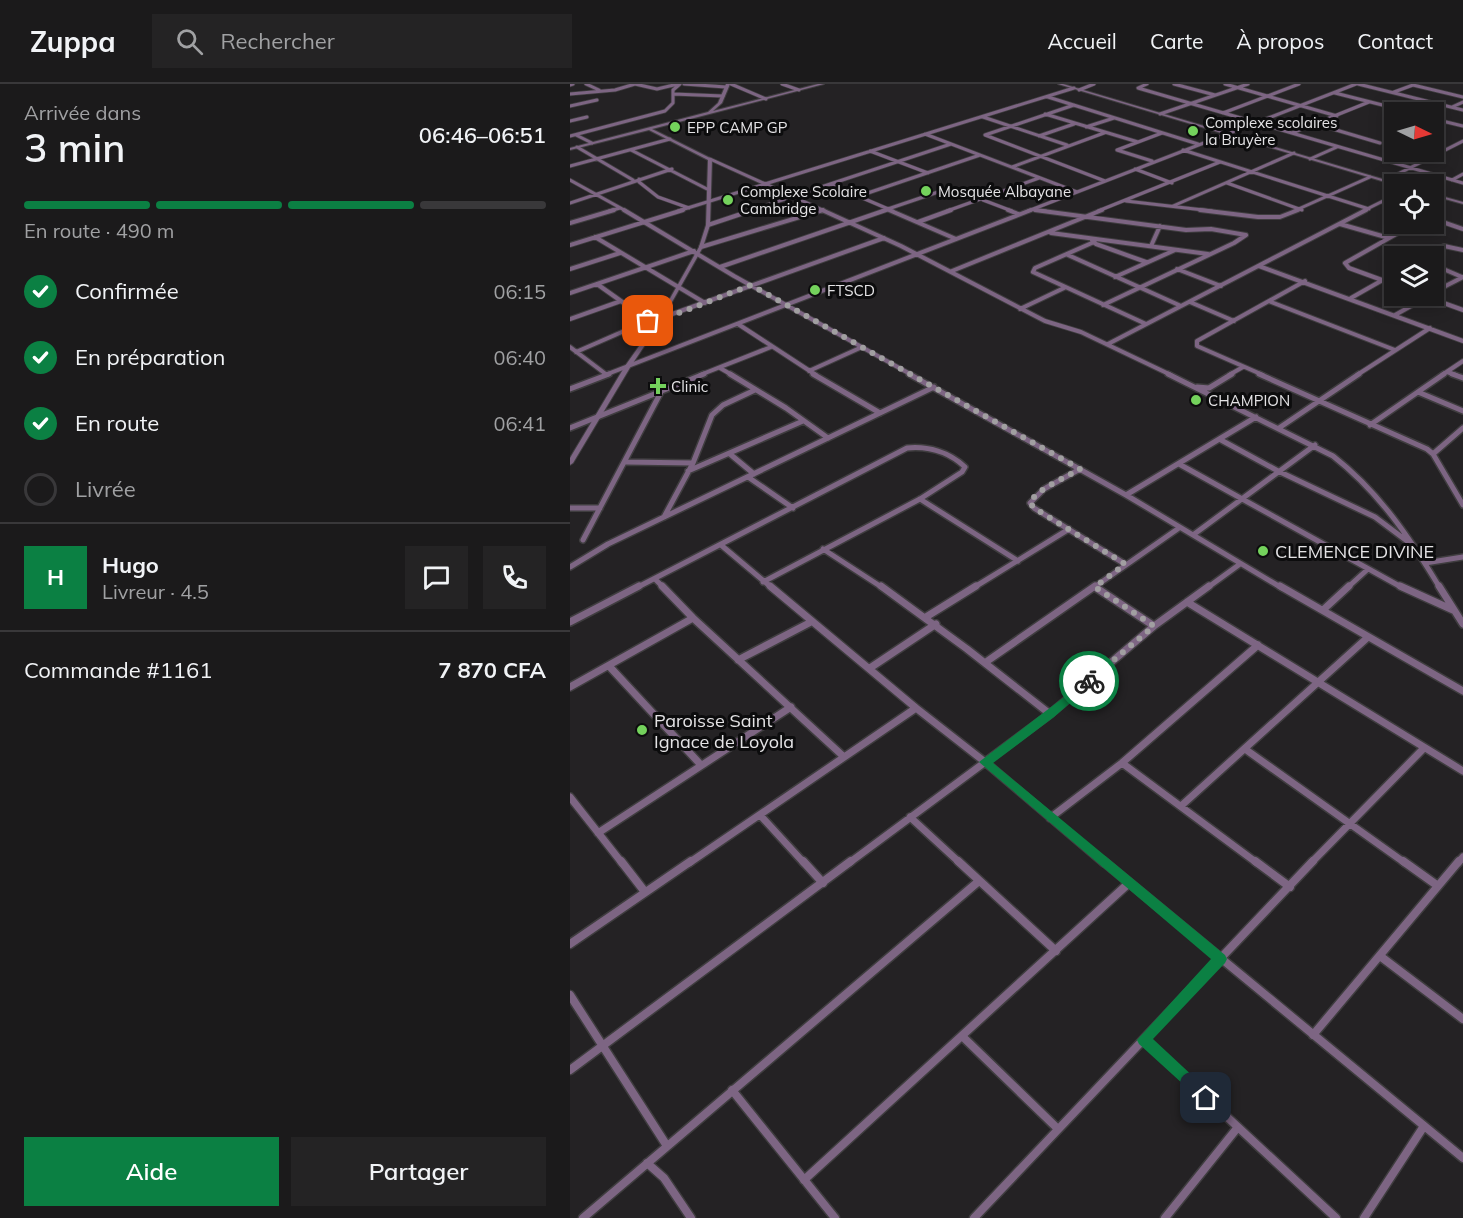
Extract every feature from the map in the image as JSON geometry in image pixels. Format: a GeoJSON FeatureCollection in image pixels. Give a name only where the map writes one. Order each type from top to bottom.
{"type":"FeatureCollection","features":[{"type":"Feature","properties":{"kind":"street"},"geometry":{"type":"LineString","coordinates":[[586,84],[600,90]]}},
{"type":"Feature","properties":{"kind":"street"},"geometry":{"type":"LineString","coordinates":[[570,94],[619,89],[635,84],[657,89],[680,84],[728,85],[766,99]]}},
{"type":"Feature","properties":{"kind":"street"},"geometry":{"type":"LineString","coordinates":[[570,134],[665,111],[673,103],[674,88],[680,84]]}},
{"type":"Feature","properties":{"kind":"street"},"geometry":{"type":"LineString","coordinates":[[782,84],[800,90]]}},
{"type":"Feature","properties":{"kind":"street"},"geometry":{"type":"LineString","coordinates":[[570,149],[822,84]]}},
{"type":"Feature","properties":{"kind":"street"},"geometry":{"type":"LineString","coordinates":[[1060,84],[1384,181]]}},
{"type":"Feature","properties":{"kind":"street"},"geometry":{"type":"LineString","coordinates":[[570,245],[925,134],[1094,84]]}},
{"type":"Feature","properties":{"kind":"street"},"geometry":{"type":"LineString","coordinates":[[1147,84],[1138,88],[1463,183]]}},
{"type":"Feature","properties":{"kind":"street"},"geometry":{"type":"LineString","coordinates":[[1174,84],[1215,96]]}},
{"type":"Feature","properties":{"kind":"street"},"geometry":{"type":"LineString","coordinates":[[1225,84],[1337,116]]}},
{"type":"Feature","properties":{"kind":"street"},"geometry":{"type":"LineString","coordinates":[[1160,114],[1248,84]]}},
{"type":"Feature","properties":{"kind":"street"},"geometry":{"type":"LineString","coordinates":[[1222,113],[1299,84]]}},
{"type":"Feature","properties":{"kind":"street"},"geometry":{"type":"LineString","coordinates":[[570,389],[1153,161],[1357,84],[1463,110]]}},
{"type":"Feature","properties":{"kind":"street"},"geometry":{"type":"LineString","coordinates":[[709,113],[718,106],[728,85]]}},
{"type":"Feature","properties":{"kind":"street"},"geometry":{"type":"LineString","coordinates":[[1394,93],[1413,85],[1463,97]]}},
{"type":"Feature","properties":{"kind":"street"},"geometry":{"type":"LineString","coordinates":[[1334,93],[1384,106]]}},
{"type":"Feature","properties":{"kind":"street"},"geometry":{"type":"LineString","coordinates":[[673,94],[723,96]]}},
{"type":"Feature","properties":{"kind":"street"},"geometry":{"type":"LineString","coordinates":[[1047,97],[1198,144]]}},
{"type":"Feature","properties":{"kind":"street"},"geometry":{"type":"LineString","coordinates":[[570,106],[597,100]]}},
{"type":"Feature","properties":{"kind":"street"},"geometry":{"type":"LineString","coordinates":[[1421,102],[1425,100]]}},
{"type":"Feature","properties":{"kind":"street"},"geometry":{"type":"LineString","coordinates":[[1291,133],[1369,102]]}},
{"type":"Feature","properties":{"kind":"street"},"geometry":{"type":"LineString","coordinates":[[1452,107],[1463,102]]}},
{"type":"Feature","properties":{"kind":"street"},"geometry":{"type":"LineString","coordinates":[[1074,105],[985,135],[1106,181]]}},
{"type":"Feature","properties":{"kind":"street"},"geometry":{"type":"LineString","coordinates":[[1045,114],[1138,142]]}},
{"type":"Feature","properties":{"kind":"street"},"geometry":{"type":"LineString","coordinates":[[570,121],[587,117]]}},
{"type":"Feature","properties":{"kind":"street"},"geometry":{"type":"LineString","coordinates":[[982,117],[1068,145]]}},
{"type":"Feature","properties":{"kind":"street"},"geometry":{"type":"LineString","coordinates":[[1085,127],[1114,118]]}},
{"type":"Feature","properties":{"kind":"street"},"geometry":{"type":"LineString","coordinates":[[1444,121],[1463,126]]}},
{"type":"Feature","properties":{"kind":"street"},"geometry":{"type":"LineString","coordinates":[[1039,136],[1075,124]]}},
{"type":"Feature","properties":{"kind":"street"},"geometry":{"type":"LineString","coordinates":[[1316,124],[1380,142]]}},
{"type":"Feature","properties":{"kind":"street"},"geometry":{"type":"LineString","coordinates":[[648,128],[952,271],[1045,321],[1082,332],[1315,445],[1353,469],[1395,519],[1462,622]]}},
{"type":"Feature","properties":{"kind":"street"},"geometry":{"type":"LineString","coordinates":[[1012,167],[1104,133]]}},
{"type":"Feature","properties":{"kind":"street"},"geometry":{"type":"LineString","coordinates":[[1153,161],[1117,150],[1163,133]]}},
{"type":"Feature","properties":{"kind":"street"},"geometry":{"type":"LineString","coordinates":[[576,134],[592,143]]}},
{"type":"Feature","properties":{"kind":"street"},"geometry":{"type":"LineString","coordinates":[[925,134],[1077,192]]}},
{"type":"Feature","properties":{"kind":"street"},"geometry":{"type":"LineString","coordinates":[[570,166],[670,139]]}},
{"type":"Feature","properties":{"kind":"street"},"geometry":{"type":"LineString","coordinates":[[1399,174],[1463,141]]}},
{"type":"Feature","properties":{"kind":"street"},"geometry":{"type":"LineString","coordinates":[[708,225],[951,144]]}},
{"type":"Feature","properties":{"kind":"street"},"geometry":{"type":"LineString","coordinates":[[1452,146],[1463,149]]}},
{"type":"Feature","properties":{"kind":"street"},"geometry":{"type":"LineString","coordinates":[[577,147],[633,180]]}},
{"type":"Feature","properties":{"kind":"street"},"geometry":{"type":"LineString","coordinates":[[1310,159],[1338,147]]}},
{"type":"Feature","properties":{"kind":"street"},"geometry":{"type":"LineString","coordinates":[[631,150],[672,169],[709,190]]}},
{"type":"Feature","properties":{"kind":"street"},"geometry":{"type":"LineString","coordinates":[[1183,150],[1369,208]]}},
{"type":"Feature","properties":{"kind":"street"},"geometry":{"type":"LineString","coordinates":[[870,151],[928,173]]}},
{"type":"Feature","properties":{"kind":"street"},"geometry":{"type":"LineString","coordinates":[[1172,207],[1294,153]]}},
{"type":"Feature","properties":{"kind":"street"},"geometry":{"type":"LineString","coordinates":[[858,196],[980,155]]}},
{"type":"Feature","properties":{"kind":"street"},"geometry":{"type":"LineString","coordinates":[[570,463],[628,366],[661,318],[696,252],[701,247],[708,225],[710,159]]}},
{"type":"Feature","properties":{"kind":"street"},"geometry":{"type":"LineString","coordinates":[[952,271],[1220,162]]}},
{"type":"Feature","properties":{"kind":"street"},"geometry":{"type":"LineString","coordinates":[[570,203],[633,180],[672,169]]}},
{"type":"Feature","properties":{"kind":"street"},"geometry":{"type":"LineString","coordinates":[[1134,169],[1172,183]]}},
{"type":"Feature","properties":{"kind":"street"},"geometry":{"type":"LineString","coordinates":[[1452,180],[1463,174]]}},
{"type":"Feature","properties":{"kind":"street"},"geometry":{"type":"LineString","coordinates":[[1124,201],[1265,218],[1280,217],[1302,210],[1370,177]]}},
{"type":"Feature","properties":{"kind":"street"},"geometry":{"type":"LineString","coordinates":[[918,222],[1039,178]]}},
{"type":"Feature","properties":{"kind":"street"},"geometry":{"type":"LineString","coordinates":[[639,179],[639,182],[654,194],[689,208]]}},
{"type":"Feature","properties":{"kind":"street"},"geometry":{"type":"LineString","coordinates":[[570,180],[786,306],[1126,495],[1367,638],[1463,691]]}},
{"type":"Feature","properties":{"kind":"street"},"geometry":{"type":"LineString","coordinates":[[1226,183],[1302,210]]}},
{"type":"Feature","properties":{"kind":"street"},"geometry":{"type":"LineString","coordinates":[[831,184],[956,239]]}},
{"type":"Feature","properties":{"kind":"street"},"geometry":{"type":"LineString","coordinates":[[720,267],[941,191]]}},
{"type":"Feature","properties":{"kind":"street"},"geometry":{"type":"LineString","coordinates":[[1444,198],[1463,203]]}},
{"type":"Feature","properties":{"kind":"street"},"geometry":{"type":"LineString","coordinates":[[983,200],[1019,214]]}},
{"type":"Feature","properties":{"kind":"street"},"geometry":{"type":"LineString","coordinates":[[1108,344],[1383,202]]}},
{"type":"Feature","properties":{"kind":"street"},"geometry":{"type":"LineString","coordinates":[[570,223],[620,208]]}},
{"type":"Feature","properties":{"kind":"street"},"geometry":{"type":"LineString","coordinates":[[1032,209],[1160,226],[1246,234],[1234,243],[1103,305]]}},
{"type":"Feature","properties":{"kind":"street"},"geometry":{"type":"LineString","coordinates":[[701,247],[823,210]]}},
{"type":"Feature","properties":{"kind":"street"},"geometry":{"type":"LineString","coordinates":[[1444,222],[1463,229]]}},
{"type":"Feature","properties":{"kind":"street"},"geometry":{"type":"LineString","coordinates":[[1339,224],[1389,238]]}},
{"type":"Feature","properties":{"kind":"street"},"geometry":{"type":"LineString","coordinates":[[1068,225],[1078,235]]}},
{"type":"Feature","properties":{"kind":"street"},"geometry":{"type":"LineString","coordinates":[[1151,246],[1160,226]]}},
{"type":"Feature","properties":{"kind":"street"},"geometry":{"type":"LineString","coordinates":[[1048,233],[1078,235],[1208,254]]}},
{"type":"Feature","properties":{"kind":"street"},"geometry":{"type":"LineString","coordinates":[[1382,280],[1345,265],[1396,234]]}},
{"type":"Feature","properties":{"kind":"street"},"geometry":{"type":"LineString","coordinates":[[595,237],[678,289],[705,303]]}},
{"type":"Feature","properties":{"kind":"street"},"geometry":{"type":"LineString","coordinates":[[576,352],[654,318],[661,318],[705,303],[884,238]]}},
{"type":"Feature","properties":{"kind":"street"},"geometry":{"type":"LineString","coordinates":[[1090,238],[1094,242],[1146,262]]}},
{"type":"Feature","properties":{"kind":"street"},"geometry":{"type":"LineString","coordinates":[[1094,242],[1032,271],[1064,288],[1146,324]]}},
{"type":"Feature","properties":{"kind":"street"},"geometry":{"type":"LineString","coordinates":[[1443,246],[1463,250]]}},
{"type":"Feature","properties":{"kind":"street"},"geometry":{"type":"LineString","coordinates":[[1115,277],[1175,249]]}},
{"type":"Feature","properties":{"kind":"street"},"geometry":{"type":"LineString","coordinates":[[570,293],[696,252]]}},
{"type":"Feature","properties":{"kind":"street"},"geometry":{"type":"LineString","coordinates":[[570,269],[620,253]]}},
{"type":"Feature","properties":{"kind":"street"},"geometry":{"type":"LineString","coordinates":[[1068,255],[1181,306]]}},
{"type":"Feature","properties":{"kind":"street"},"geometry":{"type":"LineString","coordinates":[[1259,266],[1463,341]]}},
{"type":"Feature","properties":{"kind":"street"},"geometry":{"type":"LineString","coordinates":[[1177,269],[1221,286]]}},
{"type":"Feature","properties":{"kind":"street"},"geometry":{"type":"LineString","coordinates":[[1444,269],[1463,277]]}},
{"type":"Feature","properties":{"kind":"street"},"geometry":{"type":"LineString","coordinates":[[1444,287],[1463,277]]}},
{"type":"Feature","properties":{"kind":"street"},"geometry":{"type":"LineString","coordinates":[[1351,298],[1382,280]]}},
{"type":"Feature","properties":{"kind":"street"},"geometry":{"type":"LineString","coordinates":[[1305,281],[1271,302],[1197,340],[1196,344],[1202,349],[1433,453],[1462,501]]}},
{"type":"Feature","properties":{"kind":"street"},"geometry":{"type":"LineString","coordinates":[[597,284],[621,301],[654,318]]}},
{"type":"Feature","properties":{"kind":"street"},"geometry":{"type":"LineString","coordinates":[[1020,309],[1064,288]]}},
{"type":"Feature","properties":{"kind":"street"},"geometry":{"type":"LineString","coordinates":[[570,319],[621,301]]}},
{"type":"Feature","properties":{"kind":"street"},"geometry":{"type":"LineString","coordinates":[[1190,302],[1234,321]]}},
{"type":"Feature","properties":{"kind":"street"},"geometry":{"type":"LineString","coordinates":[[1271,302],[1395,350]]}},
{"type":"Feature","properties":{"kind":"street"},"geometry":{"type":"LineString","coordinates":[[1444,302],[1463,310]]}},
{"type":"Feature","properties":{"kind":"street"},"geometry":{"type":"LineString","coordinates":[[1395,315],[1411,306]]}},
{"type":"Feature","properties":{"kind":"street"},"geometry":{"type":"LineString","coordinates":[[738,324],[809,371],[880,413]]}},
{"type":"Feature","properties":{"kind":"street"},"geometry":{"type":"LineString","coordinates":[[1279,428],[1430,328]]}},
{"type":"Feature","properties":{"kind":"street"},"geometry":{"type":"LineString","coordinates":[[570,347],[607,375]]}},
{"type":"Feature","properties":{"kind":"street"},"geometry":{"type":"LineString","coordinates":[[570,428],[771,347]]}},
{"type":"Feature","properties":{"kind":"street"},"geometry":{"type":"LineString","coordinates":[[809,371],[862,348]]}},
{"type":"Feature","properties":{"kind":"street"},"geometry":{"type":"LineString","coordinates":[[1370,425],[1463,361]]}},
{"type":"Feature","properties":{"kind":"street"},"geometry":{"type":"LineString","coordinates":[[1194,387],[1209,388],[1243,366]]}},
{"type":"Feature","properties":{"kind":"street"},"geometry":{"type":"LineString","coordinates":[[720,368],[828,438]]}},
{"type":"Feature","properties":{"kind":"street"},"geometry":{"type":"LineString","coordinates":[[1447,372],[1463,378]]}},
{"type":"Feature","properties":{"kind":"street"},"geometry":{"type":"LineString","coordinates":[[570,567],[608,544],[934,387]]}},
{"type":"Feature","properties":{"kind":"street"},"geometry":{"type":"LineString","coordinates":[[1209,388],[1215,397]]}},
{"type":"Feature","properties":{"kind":"street"},"geometry":{"type":"LineString","coordinates":[[664,517],[693,463],[714,412],[755,390]]}},
{"type":"Feature","properties":{"kind":"street"},"geometry":{"type":"LineString","coordinates":[[583,540],[626,462],[661,391]]}},
{"type":"Feature","properties":{"kind":"street"},"geometry":{"type":"LineString","coordinates":[[1418,392],[1463,411]]}},
{"type":"Feature","properties":{"kind":"street"},"geometry":{"type":"LineString","coordinates":[[1126,495],[1256,417]]}},
{"type":"Feature","properties":{"kind":"street"},"geometry":{"type":"LineString","coordinates":[[688,471],[803,421]]}},
{"type":"Feature","properties":{"kind":"street"},"geometry":{"type":"LineString","coordinates":[[1433,453],[1463,428]]}},
{"type":"Feature","properties":{"kind":"street"},"geometry":{"type":"LineString","coordinates":[[1221,440],[1278,471],[1382,521],[1413,546]]}},
{"type":"Feature","properties":{"kind":"street"},"geometry":{"type":"LineString","coordinates":[[1193,536],[1315,445]]}},
{"type":"Feature","properties":{"kind":"street"},"geometry":{"type":"LineString","coordinates":[[570,622],[912,447],[941,453],[965,467],[962,472],[920,499],[763,582]]}},
{"type":"Feature","properties":{"kind":"street"},"geometry":{"type":"LineString","coordinates":[[730,454],[751,475],[793,508]]}},
{"type":"Feature","properties":{"kind":"street"},"geometry":{"type":"LineString","coordinates":[[626,462],[693,463]]}},
{"type":"Feature","properties":{"kind":"street"},"geometry":{"type":"LineString","coordinates":[[1179,464],[1368,569],[1416,594],[1454,610]]}},
{"type":"Feature","properties":{"kind":"street"},"geometry":{"type":"LineString","coordinates":[[1080,469],[1030,501],[1034,508],[1125,564]]}},
{"type":"Feature","properties":{"kind":"street"},"geometry":{"type":"LineString","coordinates":[[920,499],[1018,561]]}},
{"type":"Feature","properties":{"kind":"street"},"geometry":{"type":"LineString","coordinates":[[570,508],[600,508]]}},
{"type":"Feature","properties":{"kind":"street"},"geometry":{"type":"LineString","coordinates":[[1382,521],[1395,519]]}},
{"type":"Feature","properties":{"kind":"street"},"geometry":{"type":"LineString","coordinates":[[986,662],[1179,528]]}},
{"type":"Feature","properties":{"kind":"street"},"geometry":{"type":"LineString","coordinates":[[926,617],[1069,529]]}},
{"type":"Feature","properties":{"kind":"street"},"geometry":{"type":"LineString","coordinates":[[721,545],[811,622],[985,762],[1129,884],[1463,1158]]}},
{"type":"Feature","properties":{"kind":"street"},"geometry":{"type":"LineString","coordinates":[[823,549],[875,580],[936,624],[1050,714]]}},
{"type":"Feature","properties":{"kind":"street"},"geometry":{"type":"LineString","coordinates":[[1425,563],[1463,556]]}},
{"type":"Feature","properties":{"kind":"street"},"geometry":{"type":"LineString","coordinates":[[570,1070],[1050,714],[1154,626],[1240,564]]}},
{"type":"Feature","properties":{"kind":"street"},"geometry":{"type":"LineString","coordinates":[[1323,610],[1368,569]]}},
{"type":"Feature","properties":{"kind":"street"},"geometry":{"type":"LineString","coordinates":[[655,579],[693,618],[843,756]]}},
{"type":"Feature","properties":{"kind":"street"},"geometry":{"type":"LineString","coordinates":[[1095,587],[1154,626]]}},
{"type":"Feature","properties":{"kind":"street"},"geometry":{"type":"LineString","coordinates":[[1187,602],[1463,771]]}},
{"type":"Feature","properties":{"kind":"street"},"geometry":{"type":"LineString","coordinates":[[570,687],[693,618]]}},
{"type":"Feature","properties":{"kind":"street"},"geometry":{"type":"LineString","coordinates":[[738,660],[811,622]]}},
{"type":"Feature","properties":{"kind":"street"},"geometry":{"type":"LineString","coordinates":[[870,668],[936,624]]}},
{"type":"Feature","properties":{"kind":"street"},"geometry":{"type":"LineString","coordinates":[[1180,806],[1367,638]]}},
{"type":"Feature","properties":{"kind":"street"},"geometry":{"type":"LineString","coordinates":[[1050,818],[1122,763],[1258,645]]}},
{"type":"Feature","properties":{"kind":"street"},"geometry":{"type":"LineString","coordinates":[[609,666],[700,764]]}},
{"type":"Feature","properties":{"kind":"street"},"geometry":{"type":"LineString","coordinates":[[598,833],[790,707]]}},
{"type":"Feature","properties":{"kind":"street"},"geometry":{"type":"LineString","coordinates":[[570,944],[916,708]]}},
{"type":"Feature","properties":{"kind":"street"},"geometry":{"type":"LineString","coordinates":[[974,1218],[1348,824],[1424,748]]}},
{"type":"Feature","properties":{"kind":"street"},"geometry":{"type":"LineString","coordinates":[[1245,749],[1438,886]]}},
{"type":"Feature","properties":{"kind":"street"},"geometry":{"type":"LineString","coordinates":[[1122,763],[1290,887]]}},
{"type":"Feature","properties":{"kind":"street"},"geometry":{"type":"LineString","coordinates":[[570,797],[645,892]]}},
{"type":"Feature","properties":{"kind":"street"},"geometry":{"type":"LineString","coordinates":[[760,815],[823,883]]}},
{"type":"Feature","properties":{"kind":"street"},"geometry":{"type":"LineString","coordinates":[[910,817],[1056,951]]}},
{"type":"Feature","properties":{"kind":"street"},"geometry":{"type":"LineString","coordinates":[[1313,1035],[1463,857]]}},
{"type":"Feature","properties":{"kind":"street"},"geometry":{"type":"LineString","coordinates":[[583,1218],[979,881]]}},
{"type":"Feature","properties":{"kind":"street"},"geometry":{"type":"LineString","coordinates":[[804,1180],[1129,884]]}},
{"type":"Feature","properties":{"kind":"street"},"geometry":{"type":"LineString","coordinates":[[1380,956],[1463,1019]]}},
{"type":"Feature","properties":{"kind":"street"},"geometry":{"type":"LineString","coordinates":[[570,995],[667,1146]]}},
{"type":"Feature","properties":{"kind":"street"},"geometry":{"type":"LineString","coordinates":[[962,1036],[1059,1129]]}},
{"type":"Feature","properties":{"kind":"street"},"geometry":{"type":"LineString","coordinates":[[1144,1040],[1336,1218]]}},
{"type":"Feature","properties":{"kind":"street"},"geometry":{"type":"LineString","coordinates":[[732,1090],[835,1218]]}},
{"type":"Feature","properties":{"kind":"street"},"geometry":{"type":"LineString","coordinates":[[1364,1218],[1424,1126]]}},
{"type":"Feature","properties":{"kind":"street"},"geometry":{"type":"LineString","coordinates":[[1165,1218],[1238,1127]]}},
{"type":"Feature","properties":{"kind":"street"},"geometry":{"type":"LineString","coordinates":[[647,1163],[664,1178],[691,1218]]}},
{"type":"Feature","properties":{"kind":"way so far"},"geometry":{"type":"LineString","coordinates":[[648,321],[682,312],[751,285],[1080,469],[1031,499],[1030,503],[1034,508],[1125,564],[1095,587],[1154,626],[1089,681]]}},
{"type":"Feature","properties":{"kind":"place","name":"EPP CAMP GP"},"geometry":{"type":"Point","coordinates":[675,127]}},
{"type":"Feature","properties":{"kind":"place","name":"Complexe scolaires la Bruyère"},"geometry":{"type":"Point","coordinates":[1193,131]}},
{"type":"Feature","properties":{"kind":"place","name":"Mosquée Albayane"},"geometry":{"type":"Point","coordinates":[926,191]}},
{"type":"Feature","properties":{"kind":"place","name":"Complexe Scolaire Cambridge"},"geometry":{"type":"Point","coordinates":[728,200]}},
{"type":"Feature","properties":{"kind":"place","name":"FTSCD"},"geometry":{"type":"Point","coordinates":[815,290]}},
{"type":"Feature","properties":{"kind":"place","name":"Clinic"},"geometry":{"type":"Point","coordinates":[658,386]}},
{"type":"Feature","properties":{"kind":"place","name":"CHAMPION"},"geometry":{"type":"Point","coordinates":[1196,400]}},
{"type":"Feature","properties":{"kind":"place","name":"CLEMENCE DIVINE"},"geometry":{"type":"Point","coordinates":[1263,551]}},
{"type":"Feature","properties":{"kind":"place","name":"Paroisse Saint Ignace de Loyola"},"geometry":{"type":"Point","coordinates":[642,730]}},
{"type":"Feature","properties":{"kind":"route"},"geometry":{"type":"LineString","coordinates":[[1089,681],[1050,714],[985,762],[1220,959],[1144,1040],[1206,1098]]}}]}
